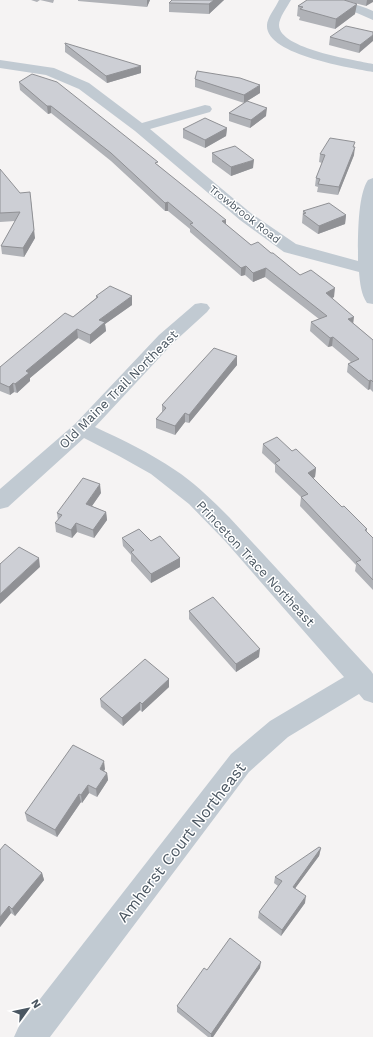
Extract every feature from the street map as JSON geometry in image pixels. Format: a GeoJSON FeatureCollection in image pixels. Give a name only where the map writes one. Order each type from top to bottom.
{"type":"FeatureCollection","features":[{"type":"Feature","properties":{"kind":"street"},"geometry":{"type":"LineString","coordinates":[[285,0],[272,24],[275,33],[282,40],[297,49],[313,54],[373,68]]}},
{"type":"Feature","properties":{"kind":"street"},"geometry":{"type":"LineString","coordinates":[[326,0],[361,10],[373,16]]}},
{"type":"Feature","properties":{"kind":"street","name":"Trowbrook Road"},"geometry":{"type":"LineString","coordinates":[[0,64],[49,71],[84,86],[140,128],[246,217],[290,248],[367,268]]}},
{"type":"Feature","properties":{"kind":"street"},"geometry":{"type":"LineString","coordinates":[[140,128],[205,109]]}},
{"type":"Feature","properties":{"kind":"street"},"geometry":{"type":"LineString","coordinates":[[373,183],[368,201],[367,268],[371,295],[373,299]]}},
{"type":"Feature","properties":{"kind":"street","name":"Old Maine Trail Northeast"},"geometry":{"type":"LineString","coordinates":[[0,501],[82,429],[166,339],[201,308]]}},
{"type":"Feature","properties":{"kind":"street","name":"Princeton Trace Northeast"},"geometry":{"type":"LineString","coordinates":[[82,429],[141,458],[169,476],[196,497],[223,524],[367,686]]}},
{"type":"Feature","properties":{"kind":"street","name":"Amherst Court Northeast"},"geometry":{"type":"LineString","coordinates":[[30,1037],[240,763],[279,729],[367,686]]}},
{"type":"Feature","properties":{"kind":"building"},"geometry":{"type":"Polygon","coordinates":[[[172,0],[214,0],[209,4],[169,3],[172,0]]]}},
{"type":"Feature","properties":{"kind":"building"},"geometry":{"type":"Polygon","coordinates":[[[307,0],[344,0],[357,4],[336,19],[300,9],[303,7],[298,6],[307,0]]]}},
{"type":"Feature","properties":{"kind":"building"},"geometry":{"type":"Polygon","coordinates":[[[346,26],[373,32],[373,35],[360,45],[330,37],[346,26]]]}},
{"type":"Feature","properties":{"kind":"building"},"geometry":{"type":"Polygon","coordinates":[[[65,43],[141,66],[106,76],[65,43]]]}},
{"type":"Feature","properties":{"kind":"building"},"geometry":{"type":"Polygon","coordinates":[[[197,71],[240,78],[260,85],[244,95],[195,79],[197,71]]]}},
{"type":"Feature","properties":{"kind":"building"},"geometry":{"type":"Polygon","coordinates":[[[32,74],[57,82],[158,162],[155,163],[226,220],[222,221],[251,245],[258,242],[300,275],[311,270],[335,288],[326,293],[354,317],[348,319],[373,340],[373,382],[371,380],[369,381],[348,364],[359,359],[333,337],[330,338],[311,322],[327,316],[266,268],[253,273],[246,266],[241,268],[190,224],[193,223],[168,202],[165,203],[111,153],[51,106],[47,106],[19,82],[32,74]]]}},
{"type":"Feature","properties":{"kind":"building"},"geometry":{"type":"Polygon","coordinates":[[[247,101],[267,108],[251,120],[229,113],[247,101]]]}},
{"type":"Feature","properties":{"kind":"building"},"geometry":{"type":"Polygon","coordinates":[[[205,118],[227,128],[205,140],[183,129],[205,118]]]}},
{"type":"Feature","properties":{"kind":"building"},"geometry":{"type":"Polygon","coordinates":[[[330,138],[355,142],[353,147],[355,147],[339,187],[318,184],[320,179],[316,178],[325,155],[320,154],[330,138]]]}},
{"type":"Feature","properties":{"kind":"building"},"geometry":{"type":"Polygon","coordinates":[[[235,146],[254,160],[231,167],[212,153],[235,146]]]}},
{"type":"Feature","properties":{"kind":"building"},"geometry":{"type":"Polygon","coordinates":[[[0,169],[20,193],[30,192],[34,230],[23,248],[1,246],[20,212],[0,213],[0,169]]]}},
{"type":"Feature","properties":{"kind":"building"},"geometry":{"type":"Polygon","coordinates":[[[329,203],[346,215],[319,226],[303,214],[306,213],[303,211],[329,203]]]}},
{"type":"Feature","properties":{"kind":"building"},"geometry":{"type":"Polygon","coordinates":[[[110,286],[132,296],[99,320],[105,322],[90,335],[77,329],[26,371],[29,373],[15,384],[13,383],[9,387],[0,383],[0,367],[65,313],[73,317],[98,297],[96,296],[110,286]]]}},
{"type":"Feature","properties":{"kind":"building"},"geometry":{"type":"Polygon","coordinates":[[[214,348],[237,356],[189,415],[185,413],[175,426],[156,419],[166,408],[162,405],[214,348]]]}},
{"type":"Feature","properties":{"kind":"building"},"geometry":{"type":"Polygon","coordinates":[[[277,437],[292,451],[296,449],[316,468],[308,473],[342,507],[344,506],[367,529],[365,530],[373,538],[373,580],[356,562],[361,560],[301,497],[308,494],[275,463],[280,460],[263,444],[277,437]]]}},
{"type":"Feature","properties":{"kind":"building"},"geometry":{"type":"Polygon","coordinates":[[[83,478],[100,484],[86,504],[106,512],[93,530],[76,523],[71,530],[55,523],[62,515],[57,513],[83,478]]]}},
{"type":"Feature","properties":{"kind":"building"},"geometry":{"type":"Polygon","coordinates":[[[139,529],[151,541],[160,536],[180,558],[151,574],[131,552],[134,550],[122,538],[139,529]]]}},
{"type":"Feature","properties":{"kind":"building"},"geometry":{"type":"Polygon","coordinates":[[[19,547],[39,558],[0,594],[0,564],[19,547]]]}},
{"type":"Feature","properties":{"kind":"building"},"geometry":{"type":"Polygon","coordinates":[[[213,597],[260,649],[236,664],[189,611],[213,597]]]}},
{"type":"Feature","properties":{"kind":"building"},"geometry":{"type":"Polygon","coordinates":[[[145,659],[169,679],[142,704],[140,702],[122,718],[100,699],[145,659]]]}},
{"type":"Feature","properties":{"kind":"building"},"geometry":{"type":"Polygon","coordinates":[[[73,745],[104,761],[100,769],[107,773],[96,789],[88,785],[81,795],[79,794],[55,830],[25,813],[73,745]]]}},
{"type":"Feature","properties":{"kind":"building"},"geometry":{"type":"Polygon","coordinates":[[[5,844],[42,873],[12,909],[9,906],[0,917],[0,850],[5,844]]]}},
{"type":"Feature","properties":{"kind":"building"},"geometry":{"type":"Polygon","coordinates":[[[319,847],[321,848],[293,887],[306,896],[282,930],[259,912],[282,881],[275,877],[319,847]]]}},
{"type":"Feature","properties":{"kind":"building"},"geometry":{"type":"Polygon","coordinates":[[[230,938],[261,962],[211,1034],[177,1006],[204,968],[207,970],[230,938]]]}}]}
